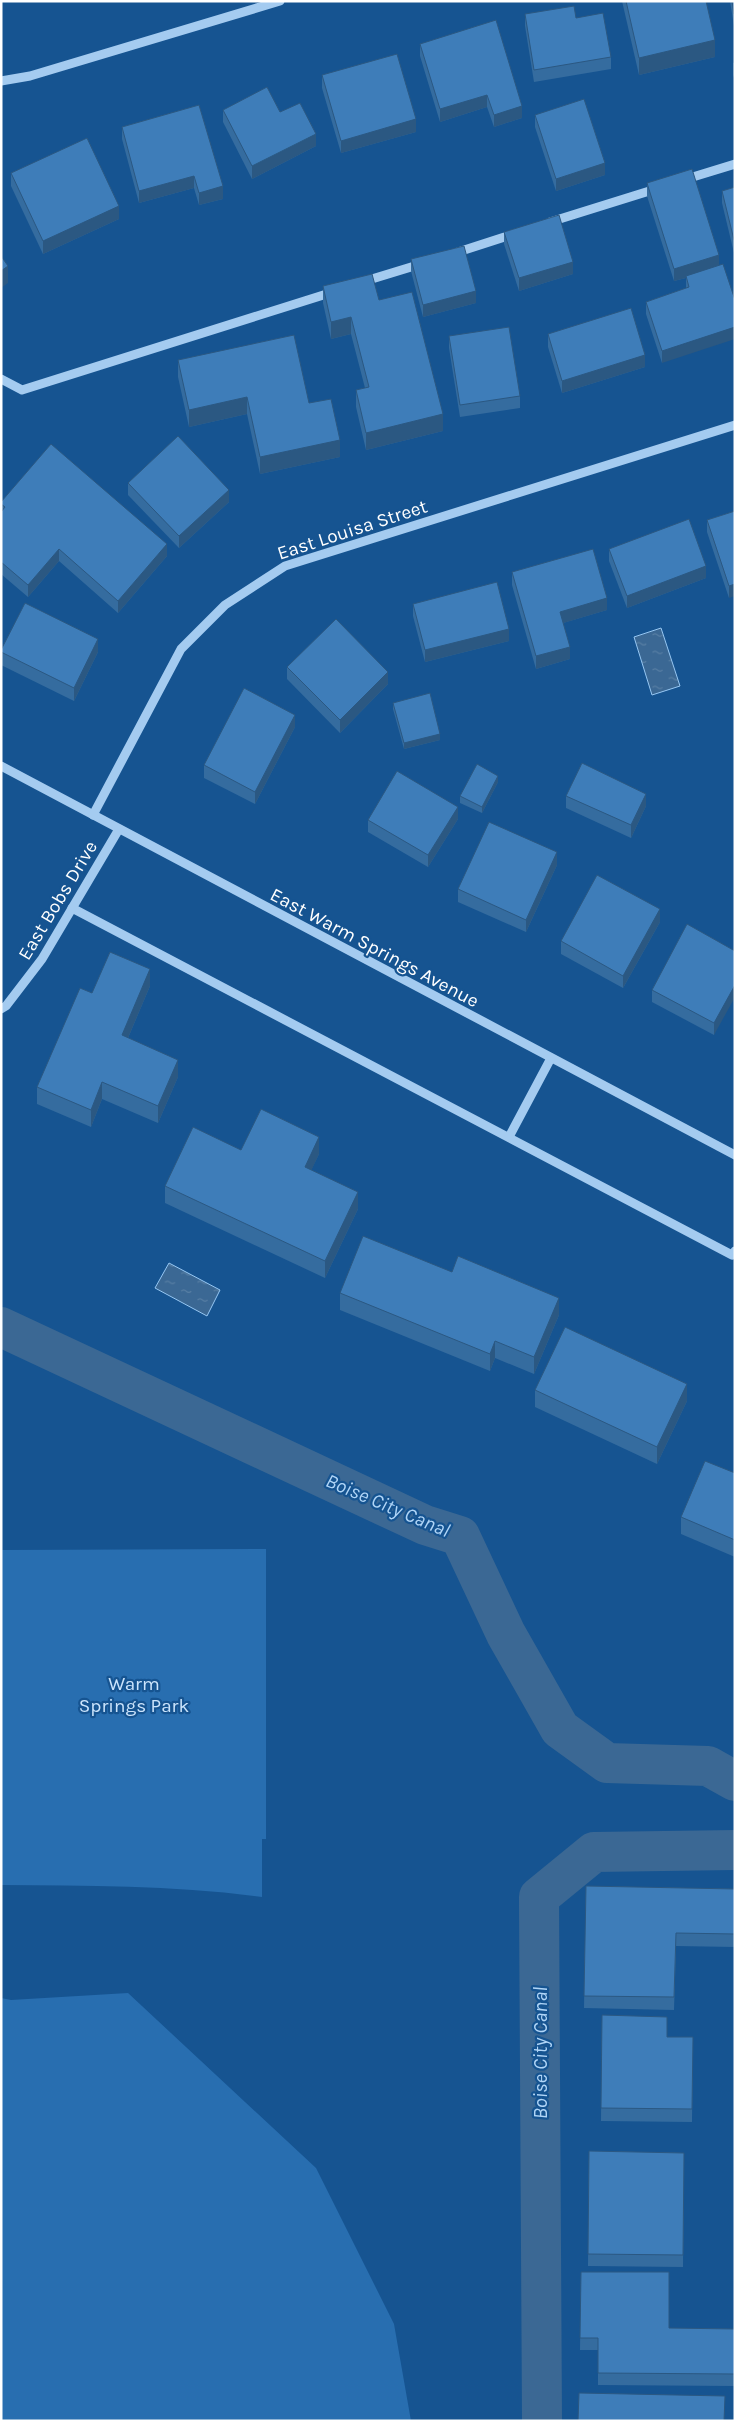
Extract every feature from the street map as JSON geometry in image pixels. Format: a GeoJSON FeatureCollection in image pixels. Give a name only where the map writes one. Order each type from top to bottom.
{"type":"FeatureCollection","features":[{"type":"Feature","properties":{"kind":"street"},"geometry":{"type":"LineString","coordinates":[[1,81],[30,76],[280,1]]}},
{"type":"Feature","properties":{"kind":"street"},"geometry":{"type":"LineString","coordinates":[[678,182],[735,164]]}},
{"type":"Feature","properties":{"kind":"street"},"geometry":{"type":"LineString","coordinates":[[545,224],[668,185]]}},
{"type":"Feature","properties":{"kind":"street"},"geometry":{"type":"LineString","coordinates":[[450,254],[526,230]]}},
{"type":"Feature","properties":{"kind":"street"},"geometry":{"type":"LineString","coordinates":[[355,284],[431,260]]}},
{"type":"Feature","properties":{"kind":"street"},"geometry":{"type":"LineString","coordinates":[[1,379],[22,390],[345,288]]}},
{"type":"Feature","properties":{"kind":"street","name":"East Louisa Street"},"geometry":{"type":"LineString","coordinates":[[93,815],[181,649],[225,605],[284,566],[735,425]]}},
{"type":"Feature","properties":{"kind":"street","name":"East Warm Springs Avenue"},"geometry":{"type":"LineString","coordinates":[[1,766],[735,1155]]}},
{"type":"Feature","properties":{"kind":"street","name":"East Bobs Drive"},"geometry":{"type":"LineString","coordinates":[[1,1009],[6,1006],[42,959],[119,829]]}},
{"type":"Feature","properties":{"kind":"street"},"geometry":{"type":"LineString","coordinates":[[72,908],[732,1254],[735,1251]]}},
{"type":"Feature","properties":{"kind":"street"},"geometry":{"type":"LineString","coordinates":[[509,1137],[551,1058]]}},
{"type":"Feature","properties":{"kind":"green space","name":"Warm Springs Park"},"geometry":{"type":"Polygon","coordinates":[[[266,1549],[266,1839],[262,1839],[262,1897],[164,1888],[1,1885],[1,1550],[266,1549]]]}},
{"type":"Feature","properties":{"kind":"green space"},"geometry":{"type":"Polygon","coordinates":[[[128,1993],[316,2168],[394,2324],[411,2421],[1,2421],[1,1998],[11,2000],[128,1993]]]}},
{"type":"Feature","properties":{"kind":"water"},"geometry":{"type":"Polygon","coordinates":[[[661,628],[680,686],[652,695],[634,637],[661,628]]]}},
{"type":"Feature","properties":{"kind":"water"},"geometry":{"type":"Polygon","coordinates":[[[169,1263],[220,1290],[207,1316],[155,1288],[169,1263]]]}},
{"type":"Feature","properties":{"kind":"building"},"geometry":{"type":"Polygon","coordinates":[[[626,1],[706,1],[715,40],[639,58],[626,1]]]}},
{"type":"Feature","properties":{"kind":"building"},"geometry":{"type":"Polygon","coordinates":[[[732,1],[735,1],[734,14],[732,1]]]}},
{"type":"Feature","properties":{"kind":"building"},"geometry":{"type":"Polygon","coordinates":[[[574,6],[576,18],[603,13],[611,57],[534,70],[525,14],[574,6]]]}},
{"type":"Feature","properties":{"kind":"building"},"geometry":{"type":"Polygon","coordinates":[[[496,20],[522,106],[494,115],[487,95],[440,109],[420,44],[496,20]]]}},
{"type":"Feature","properties":{"kind":"building"},"geometry":{"type":"Polygon","coordinates":[[[397,54],[416,119],[341,141],[322,75],[397,54]]]}},
{"type":"Feature","properties":{"kind":"building"},"geometry":{"type":"Polygon","coordinates":[[[267,87],[280,112],[300,103],[316,134],[252,166],[223,110],[267,87]]]}},
{"type":"Feature","properties":{"kind":"building"},"geometry":{"type":"Polygon","coordinates":[[[584,99],[605,163],[556,179],[535,115],[584,99]]]}},
{"type":"Feature","properties":{"kind":"building"},"geometry":{"type":"Polygon","coordinates":[[[199,105],[223,186],[199,193],[194,176],[139,191],[122,127],[199,105]]]}},
{"type":"Feature","properties":{"kind":"building"},"geometry":{"type":"Polygon","coordinates":[[[87,138],[119,206],[43,241],[11,173],[87,138]]]}},
{"type":"Feature","properties":{"kind":"building"},"geometry":{"type":"Polygon","coordinates":[[[692,169],[719,255],[674,269],[647,183],[692,169]]]}},
{"type":"Feature","properties":{"kind":"building"},"geometry":{"type":"Polygon","coordinates":[[[735,187],[735,240],[734,240],[722,191],[735,187]]]}},
{"type":"Feature","properties":{"kind":"building"},"geometry":{"type":"Polygon","coordinates":[[[559,215],[573,262],[519,278],[504,232],[559,215]]]}},
{"type":"Feature","properties":{"kind":"building"},"geometry":{"type":"Polygon","coordinates":[[[464,246],[476,291],[423,305],[411,259],[464,246]]]}},
{"type":"Feature","properties":{"kind":"building"},"geometry":{"type":"Polygon","coordinates":[[[1,256],[8,266],[1,271],[1,256]]]}},
{"type":"Feature","properties":{"kind":"building"},"geometry":{"type":"Polygon","coordinates":[[[723,264],[735,300],[735,327],[662,351],[646,302],[689,287],[686,276],[723,264]]]}},
{"type":"Feature","properties":{"kind":"building"},"geometry":{"type":"Polygon","coordinates":[[[372,274],[379,300],[412,292],[443,414],[366,433],[356,390],[369,387],[351,317],[331,322],[323,286],[372,274]]]}},
{"type":"Feature","properties":{"kind":"building"},"geometry":{"type":"Polygon","coordinates":[[[631,308],[645,355],[562,381],[548,334],[631,308]]]}},
{"type":"Feature","properties":{"kind":"building"},"geometry":{"type":"Polygon","coordinates":[[[509,327],[520,396],[460,405],[449,336],[509,327]]]}},
{"type":"Feature","properties":{"kind":"building"},"geometry":{"type":"Polygon","coordinates":[[[294,335],[309,403],[331,399],[340,440],[260,457],[247,397],[189,410],[178,360],[294,335]]]}},
{"type":"Feature","properties":{"kind":"building"},"geometry":{"type":"Polygon","coordinates":[[[178,436],[229,490],[179,536],[128,483],[178,436]]]}},
{"type":"Feature","properties":{"kind":"building"},"geometry":{"type":"Polygon","coordinates":[[[51,444],[167,544],[118,601],[59,549],[28,585],[1,562],[1,512],[5,507],[1,502],[51,444]]]}},
{"type":"Feature","properties":{"kind":"building"},"geometry":{"type":"Polygon","coordinates":[[[735,511],[735,584],[729,586],[707,520],[735,511]]]}},
{"type":"Feature","properties":{"kind":"building"},"geometry":{"type":"Polygon","coordinates":[[[689,519],[706,566],[627,596],[609,549],[689,519]]]}},
{"type":"Feature","properties":{"kind":"building"},"geometry":{"type":"Polygon","coordinates":[[[593,549],[607,598],[560,612],[570,647],[536,656],[512,572],[593,549]]]}},
{"type":"Feature","properties":{"kind":"building"},"geometry":{"type":"Polygon","coordinates":[[[497,582],[509,629],[425,650],[413,604],[497,582]]]}},
{"type":"Feature","properties":{"kind":"building"},"geometry":{"type":"Polygon","coordinates":[[[25,603],[98,639],[74,688],[1,652],[25,603]]]}},
{"type":"Feature","properties":{"kind":"building"},"geometry":{"type":"Polygon","coordinates":[[[336,619],[388,672],[340,720],[287,667],[336,619]]]}},
{"type":"Feature","properties":{"kind":"building"},"geometry":{"type":"Polygon","coordinates":[[[244,688],[295,715],[255,792],[204,765],[244,688]]]}},
{"type":"Feature","properties":{"kind":"building"},"geometry":{"type":"Polygon","coordinates":[[[430,693],[440,734],[404,743],[393,703],[430,693]]]}},
{"type":"Feature","properties":{"kind":"building"},"geometry":{"type":"Polygon","coordinates":[[[582,763],[646,794],[631,825],[566,796],[582,763]]]}},
{"type":"Feature","properties":{"kind":"building"},"geometry":{"type":"Polygon","coordinates":[[[477,764],[498,776],[482,807],[460,796],[477,764]]]}},
{"type":"Feature","properties":{"kind":"building"},"geometry":{"type":"Polygon","coordinates":[[[397,771],[458,807],[428,855],[368,820],[397,771]]]}},
{"type":"Feature","properties":{"kind":"building"},"geometry":{"type":"Polygon","coordinates":[[[489,822],[557,852],[526,920],[458,889],[489,822]]]}},
{"type":"Feature","properties":{"kind":"building"},"geometry":{"type":"Polygon","coordinates":[[[597,875],[660,909],[623,976],[561,941],[597,875]]]}},
{"type":"Feature","properties":{"kind":"building"},"geometry":{"type":"Polygon","coordinates":[[[687,924],[735,951],[735,985],[714,1023],[652,990],[687,924]]]}},
{"type":"Feature","properties":{"kind":"building"},"geometry":{"type":"Polygon","coordinates":[[[110,952],[150,969],[122,1035],[178,1060],[158,1106],[102,1082],[91,1110],[37,1087],[80,988],[92,993],[110,952]]]}},
{"type":"Feature","properties":{"kind":"building"},"geometry":{"type":"Polygon","coordinates":[[[261,1109],[319,1137],[305,1167],[358,1192],[325,1261],[165,1186],[193,1127],[241,1150],[261,1109]]]}},
{"type":"Feature","properties":{"kind":"building"},"geometry":{"type":"Polygon","coordinates":[[[363,1236],[452,1272],[458,1256],[559,1298],[534,1357],[495,1341],[490,1354],[340,1293],[363,1236]]]}},
{"type":"Feature","properties":{"kind":"building"},"geometry":{"type":"Polygon","coordinates":[[[565,1327],[687,1384],[657,1447],[535,1390],[565,1327]]]}},
{"type":"Feature","properties":{"kind":"building"},"geometry":{"type":"Polygon","coordinates":[[[705,1461],[735,1473],[735,1540],[681,1517],[705,1461]]]}},
{"type":"Feature","properties":{"kind":"building"},"geometry":{"type":"Polygon","coordinates":[[[586,1886],[735,1889],[735,1934],[676,1933],[674,1997],[584,1996],[586,1886]]]}},
{"type":"Feature","properties":{"kind":"building"},"geometry":{"type":"Polygon","coordinates":[[[602,2015],[667,2017],[667,2037],[693,2037],[692,2109],[601,2108],[602,2015]]]}},
{"type":"Feature","properties":{"kind":"building"},"geometry":{"type":"Polygon","coordinates":[[[589,2151],[684,2153],[683,2255],[588,2254],[589,2151]]]}},
{"type":"Feature","properties":{"kind":"building"},"geometry":{"type":"Polygon","coordinates":[[[581,2272],[669,2272],[669,2328],[735,2329],[735,2374],[598,2373],[598,2338],[580,2338],[581,2272]]]}},
{"type":"Feature","properties":{"kind":"building"},"geometry":{"type":"Polygon","coordinates":[[[579,2393],[725,2396],[724,2421],[578,2421],[579,2393]]]}},
{"type":"Feature","properties":{"kind":"waterway","name":"Boise City Canal"},"geometry":{"type":"LineString","coordinates":[[1,1327],[425,1525],[460,1536],[506,1634],[560,1729],[607,1763],[708,1766],[735,1781]]}},
{"type":"Feature","properties":{"kind":"waterway","name":"Boise City Canal"},"geometry":{"type":"LineString","coordinates":[[542,2421],[539,1897],[594,1852],[735,1850]]}}]}
